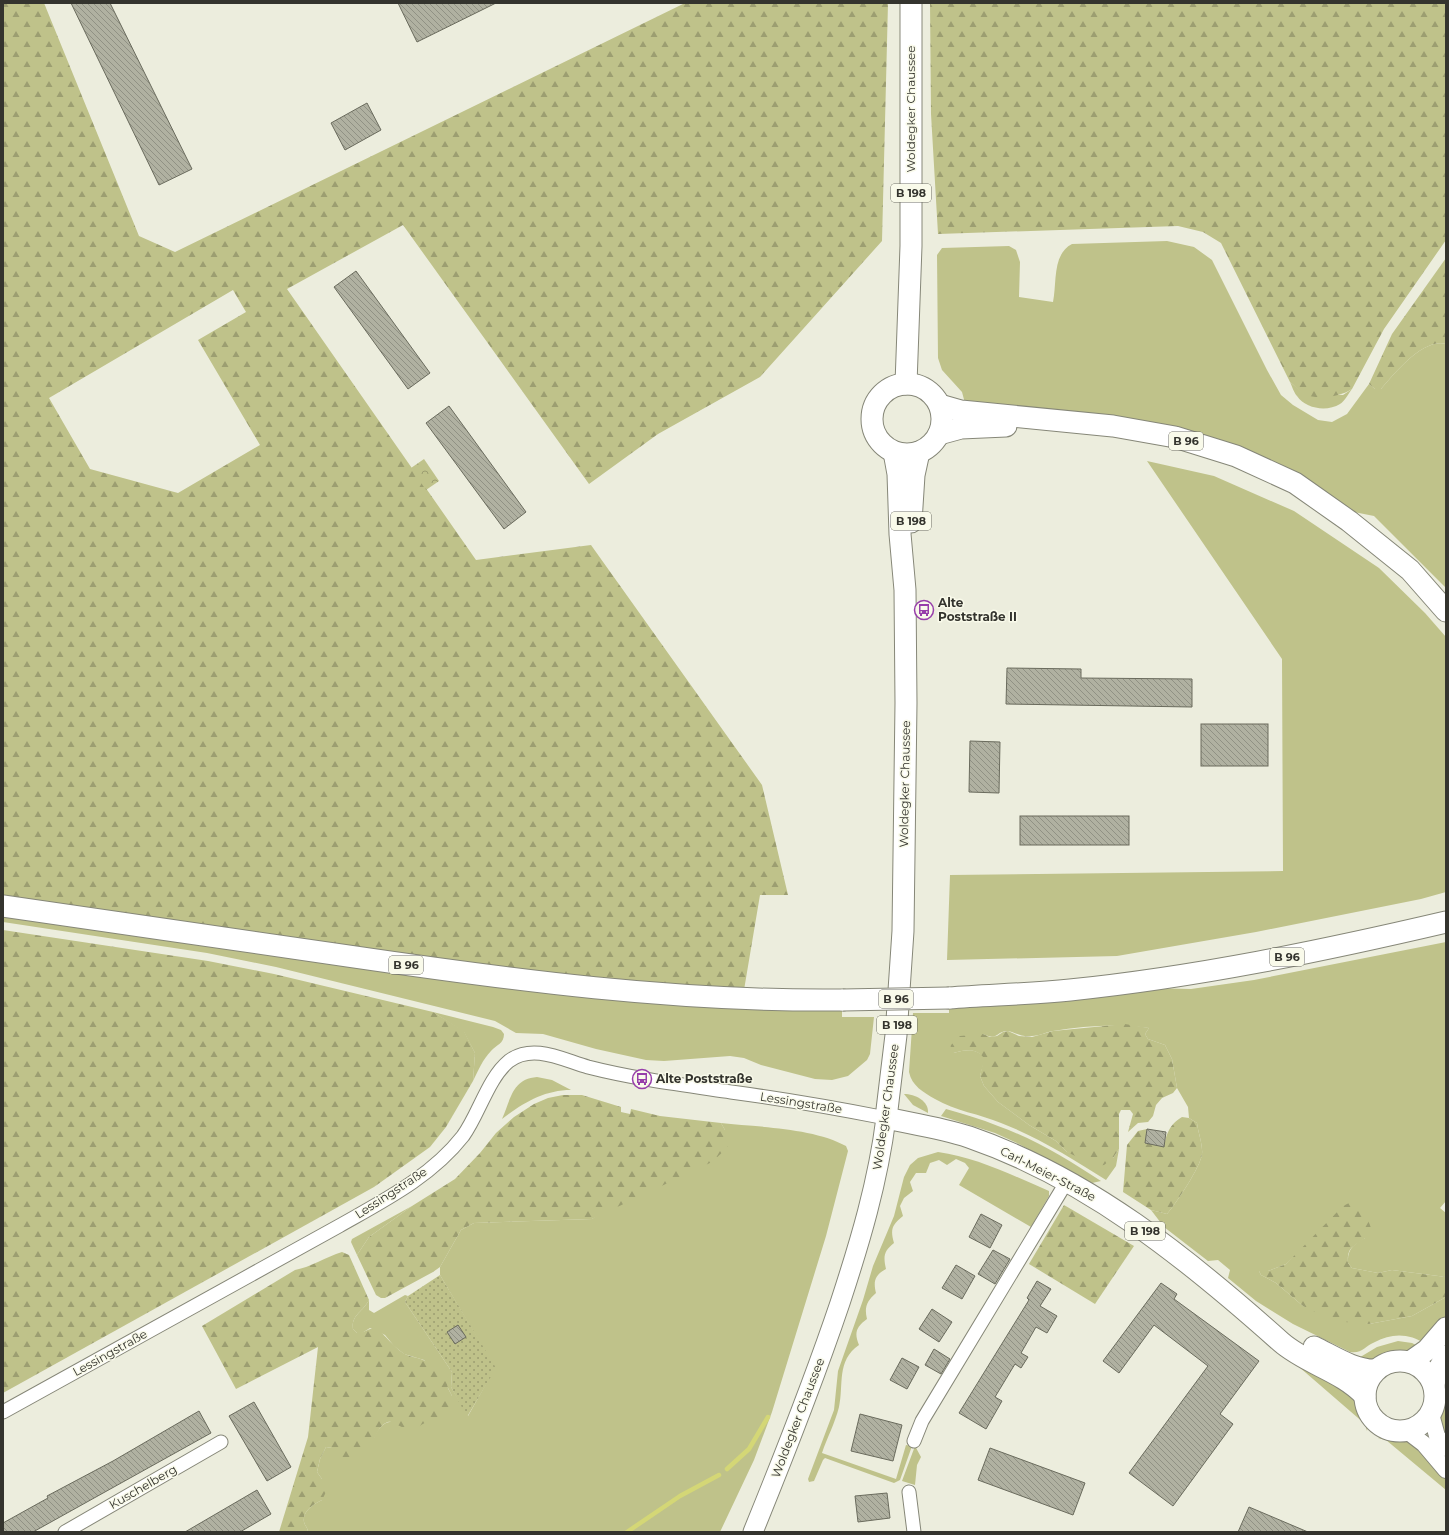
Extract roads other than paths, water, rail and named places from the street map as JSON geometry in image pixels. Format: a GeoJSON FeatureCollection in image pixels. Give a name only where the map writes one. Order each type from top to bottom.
{"type":"FeatureCollection","features":[{"type":"Feature","properties":{"kind":"main road","name":"Woldegker Chaussee"},"geometry":{"type":"LineString","coordinates":[[906,384],[911,246],[911,3]]}},
{"type":"Feature","properties":{"kind":"main road"},"geometry":{"type":"LineString","coordinates":[[906,384],[919,386],[929,391],[940,405],[942,425],[939,434],[928,448],[919,452],[903,454],[894,452],[879,441],[874,431],[872,418],[874,408],[879,398],[887,390],[896,385],[906,384]]}},
{"type":"Feature","properties":{"kind":"main road"},"geometry":{"type":"LineString","coordinates":[[940,405],[961,411],[1071,422]]}},
{"type":"Feature","properties":{"kind":"main road","name":"B 96"},"geometry":{"type":"LineString","coordinates":[[939,434],[961,428],[1071,422],[1112,426],[1175,437],[1236,456],[1295,483],[1349,521],[1410,570],[1446,611]]}},
{"type":"Feature","properties":{"kind":"main road","name":"Woldegker Chaussee"},"geometry":{"type":"LineString","coordinates":[[753,1532],[803,1408],[853,1262],[880,1158],[886,1118],[896,1035],[903,931],[906,710],[905,590],[900,534],[898,474],[894,452]]}},
{"type":"Feature","properties":{"kind":"main road","name":"Woldegker Chaussee"},"geometry":{"type":"LineString","coordinates":[[905,590],[914,475],[919,452]]}},
{"type":"Feature","properties":{"kind":"main road","name":"B 96"},"geometry":{"type":"LineString","coordinates":[[3,906],[461,972],[650,994],[737,999],[843,1000],[949,998],[1069,990],[1146,980],[1287,957],[1440,925],[1446,915]]}},
{"type":"Feature","properties":{"kind":"main road","name":"Carl-Meier-Straße"},"geometry":{"type":"LineString","coordinates":[[886,1118],[941,1129],[968,1137],[1029,1161],[1066,1181],[1153,1237],[1267,1327],[1294,1351],[1348,1381],[1365,1396]]}},
{"type":"Feature","properties":{"kind":"main road","name":"Carl-Meier-Straße"},"geometry":{"type":"LineString","coordinates":[[1267,1327],[1286,1333],[1356,1367],[1368,1371],[1376,1370]]}},
{"type":"Feature","properties":{"kind":"main road"},"geometry":{"type":"LineString","coordinates":[[1410,1362],[1427,1350],[1446,1328]]}},
{"type":"Feature","properties":{"kind":"main road"},"geometry":{"type":"LineString","coordinates":[[1434,1385],[1424,1370],[1410,1362],[1402,1361],[1389,1363],[1376,1370],[1368,1382],[1365,1396],[1368,1412],[1378,1424],[1393,1431],[1408,1431],[1420,1425],[1431,1414],[1435,1400],[1434,1385],[1436,1374],[1446,1356]]}},
{"type":"Feature","properties":{"kind":"street","name":"Lessingstraße"},"geometry":{"type":"LineString","coordinates":[[3,1412],[339,1226],[390,1197],[424,1174],[446,1155],[463,1135],[500,1071],[519,1055],[531,1052],[545,1054],[588,1067],[642,1079],[835,1108],[886,1118]]}},
{"type":"Feature","properties":{"kind":"street"},"geometry":{"type":"LineString","coordinates":[[914,1441],[922,1421],[1066,1181]]}},
{"type":"Feature","properties":{"kind":"street"},"geometry":{"type":"LineString","coordinates":[[1431,1414],[1438,1436],[1446,1448]]}},
{"type":"Feature","properties":{"kind":"street"},"geometry":{"type":"LineString","coordinates":[[1408,1431],[1424,1444],[1446,1470]]}},
{"type":"Feature","properties":{"kind":"street","name":"Kuschelberg"},"geometry":{"type":"LineString","coordinates":[[65,1532],[220,1442]]}},
{"type":"Feature","properties":{"kind":"street"},"geometry":{"type":"LineString","coordinates":[[909,1492],[914,1532]]}},
{"type":"Feature","properties":{"kind":"waterway"},"geometry":{"type":"LineString","coordinates":[[727,1469],[749,1449],[768,1417]]}},
{"type":"Feature","properties":{"kind":"waterway"},"geometry":{"type":"LineString","coordinates":[[627,1532],[680,1496],[719,1475]]}},
{"type":"Feature","properties":{"kind":"place","name":"Alte Poststraße II"},"geometry":{"type":"Point","coordinates":[924,610]}},
{"type":"Feature","properties":{"kind":"place","name":"Alte Poststraße"},"geometry":{"type":"Point","coordinates":[642,1079]}}]}
